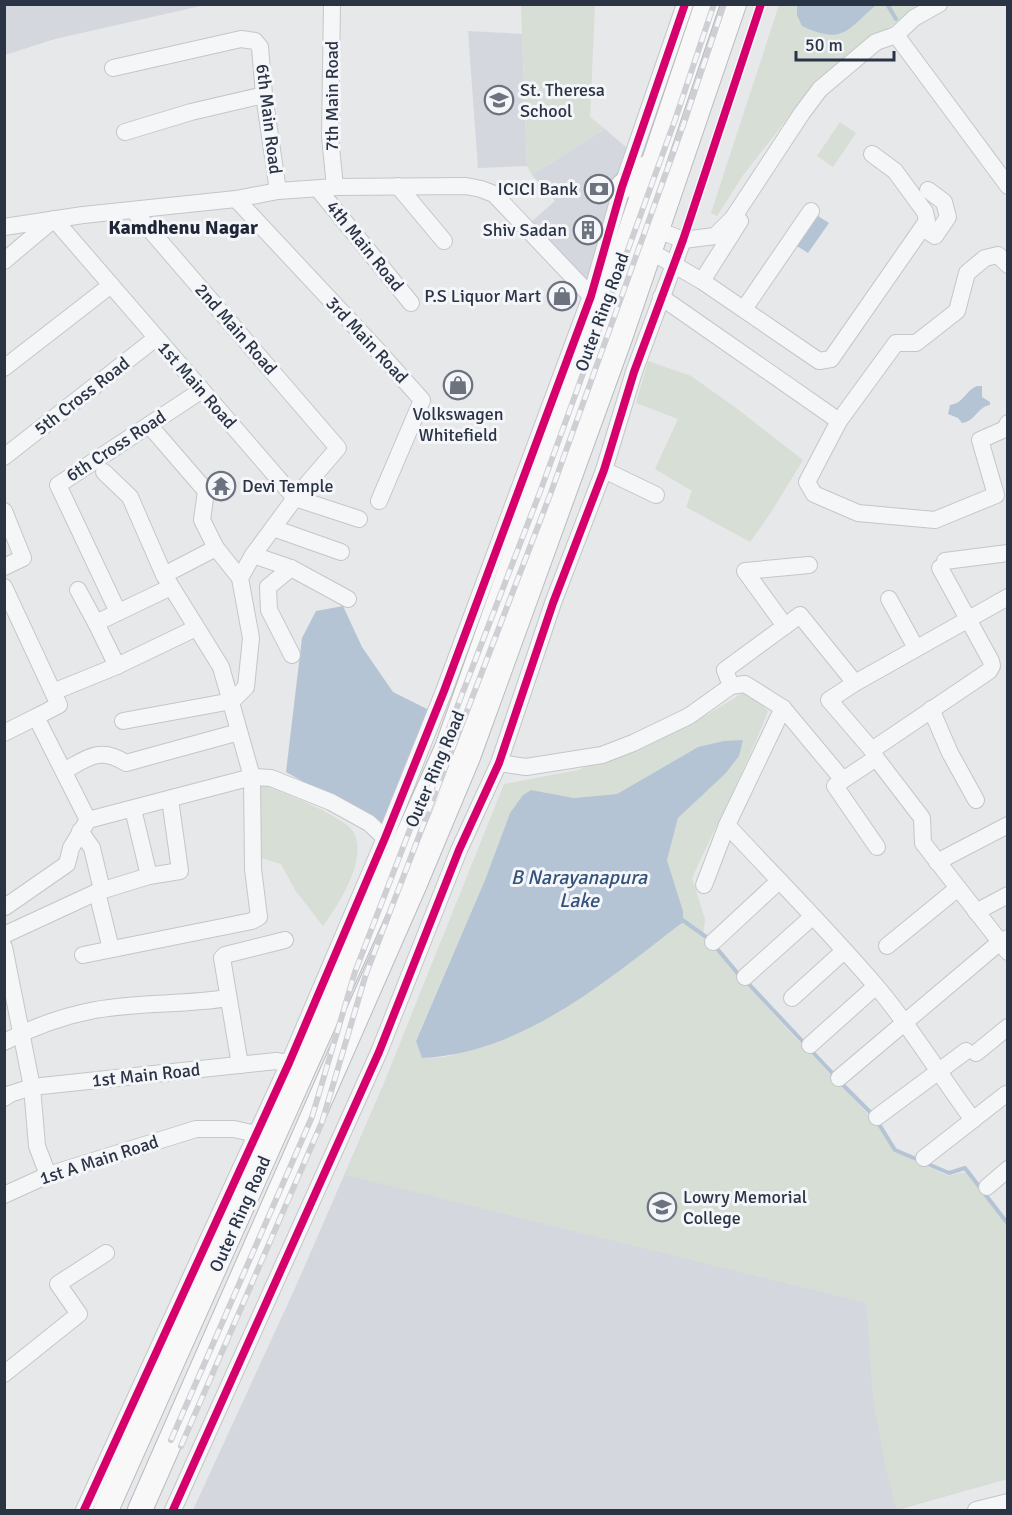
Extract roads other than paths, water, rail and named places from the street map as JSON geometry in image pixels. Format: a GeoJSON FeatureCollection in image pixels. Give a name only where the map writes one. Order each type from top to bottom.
{"type":"FeatureCollection","features":[{"type":"Feature","properties":{"kind":"highway","name":"Outer Ring Road"},"geometry":{"type":"LineString","coordinates":[[106,1510],[447,748],[707,4]]}},
{"type":"Feature","properties":{"kind":"highway","name":"Outer Ring Road"},"geometry":{"type":"LineString","coordinates":[[140,1510],[414,886],[468,757],[654,241],[734,4]]}},
{"type":"Feature","properties":{"kind":"highway"},"geometry":{"type":"LineString","coordinates":[[622,187],[641,170],[652,166]]}},
{"type":"Feature","properties":{"kind":"street","name":"7th Main Road"},"geometry":{"type":"LineString","coordinates":[[332,4],[330,137],[335,187]]}},
{"type":"Feature","properties":{"kind":"street"},"geometry":{"type":"LineString","coordinates":[[84,1510],[289,1063],[385,838],[444,691],[591,296],[622,187],[685,4]]}},
{"type":"Feature","properties":{"kind":"street"},"geometry":{"type":"LineString","coordinates":[[173,1510],[379,1052],[459,850],[499,763],[553,603],[604,470],[634,372],[678,252],[715,236],[727,224],[801,113],[820,89],[876,42],[896,35],[914,18],[939,4]]}},
{"type":"Feature","properties":{"kind":"street"},"geometry":{"type":"LineString","coordinates":[[896,35],[1008,186]]}},
{"type":"Feature","properties":{"kind":"street","name":"6th Main Road"},"geometry":{"type":"LineString","coordinates":[[113,68],[241,39],[255,41],[260,48],[264,95],[278,191]]}},
{"type":"Feature","properties":{"kind":"street"},"geometry":{"type":"LineString","coordinates":[[126,132],[191,112],[264,95]]}},
{"type":"Feature","properties":{"kind":"street"},"geometry":{"type":"LineString","coordinates":[[654,241],[678,252],[744,309],[819,361],[831,359],[927,221],[926,212],[895,171],[872,154]]}},
{"type":"Feature","properties":{"kind":"street"},"geometry":{"type":"LineString","coordinates":[[705,276],[776,169]]}},
{"type":"Feature","properties":{"kind":"street"},"geometry":{"type":"LineString","coordinates":[[398,186],[444,241]]}},
{"type":"Feature","properties":{"kind":"street"},"geometry":{"type":"LineString","coordinates":[[4,227],[54,219],[236,199],[278,191],[335,187],[466,186],[494,194],[591,296]]}},
{"type":"Feature","properties":{"kind":"street","name":"4th Main Road"},"geometry":{"type":"LineString","coordinates":[[318,189],[411,303]]}},
{"type":"Feature","properties":{"kind":"street"},"geometry":{"type":"LineString","coordinates":[[922,228],[935,236],[948,217],[944,202],[928,190]]}},
{"type":"Feature","properties":{"kind":"street","name":"3rd Main Road"},"geometry":{"type":"LineString","coordinates":[[236,199],[422,400],[379,501]]}},
{"type":"Feature","properties":{"kind":"street","name":"2nd Main Road"},"geometry":{"type":"LineString","coordinates":[[133,210],[338,448],[295,498]]}},
{"type":"Feature","properties":{"kind":"street"},"geometry":{"type":"LineString","coordinates":[[744,309],[811,212]]}},
{"type":"Feature","properties":{"kind":"street"},"geometry":{"type":"LineString","coordinates":[[4,261],[54,219]]}},
{"type":"Feature","properties":{"kind":"street","name":"1st Main Road"},"geometry":{"type":"LineString","coordinates":[[54,219],[295,498]]}},
{"type":"Feature","properties":{"kind":"street"},"geometry":{"type":"LineString","coordinates":[[654,241],[678,252]]}},
{"type":"Feature","properties":{"kind":"street"},"geometry":{"type":"LineString","coordinates":[[1008,265],[1001,256],[994,255],[972,267],[965,277],[957,311],[916,343],[896,343],[839,421],[807,482],[813,494],[858,513],[935,520],[996,495],[981,440],[1005,429],[1008,423]]}},
{"type":"Feature","properties":{"kind":"street"},"geometry":{"type":"LineString","coordinates":[[4,368],[111,285]]}},
{"type":"Feature","properties":{"kind":"street"},"geometry":{"type":"LineString","coordinates":[[661,297],[839,421]]}},
{"type":"Feature","properties":{"kind":"street","name":"5th Cross Road"},"geometry":{"type":"LineString","coordinates":[[7,455],[156,338]]}},
{"type":"Feature","properties":{"kind":"street","name":"6th Cross Road"},"geometry":{"type":"LineString","coordinates":[[118,612],[58,484],[202,390]]}},
{"type":"Feature","properties":{"kind":"street"},"geometry":{"type":"LineString","coordinates":[[123,722],[232,701],[246,687],[250,638],[240,578],[216,548],[202,520],[206,491],[148,425]]}},
{"type":"Feature","properties":{"kind":"street"},"geometry":{"type":"LineString","coordinates":[[604,470],[656,495]]}},
{"type":"Feature","properties":{"kind":"street"},"geometry":{"type":"LineString","coordinates":[[82,954],[252,921],[259,917],[253,870],[252,777],[221,667],[167,581],[130,497],[104,472]]}},
{"type":"Feature","properties":{"kind":"street"},"geometry":{"type":"LineString","coordinates":[[240,578],[253,555],[295,498],[359,519]]}},
{"type":"Feature","properties":{"kind":"street"},"geometry":{"type":"LineString","coordinates":[[4,511],[23,558],[4,567]]}},
{"type":"Feature","properties":{"kind":"street"},"geometry":{"type":"LineString","coordinates":[[273,528],[341,552]]}},
{"type":"Feature","properties":{"kind":"street"},"geometry":{"type":"LineString","coordinates":[[96,623],[118,612],[216,548]]}},
{"type":"Feature","properties":{"kind":"street"},"geometry":{"type":"LineString","coordinates":[[877,846],[835,786],[931,710],[989,671],[992,666],[942,564],[1008,553]]}},
{"type":"Feature","properties":{"kind":"street"},"geometry":{"type":"LineString","coordinates":[[253,555],[291,568],[348,599]]}},
{"type":"Feature","properties":{"kind":"street"},"geometry":{"type":"LineString","coordinates":[[785,626],[745,571],[809,565]]}},
{"type":"Feature","properties":{"kind":"street"},"geometry":{"type":"LineString","coordinates":[[291,568],[268,586],[270,610],[292,655]]}},
{"type":"Feature","properties":{"kind":"street"},"geometry":{"type":"LineString","coordinates":[[4,587],[59,705],[4,734]]}},
{"type":"Feature","properties":{"kind":"street"},"geometry":{"type":"LineString","coordinates":[[78,590],[117,666]]}},
{"type":"Feature","properties":{"kind":"street"},"geometry":{"type":"LineString","coordinates":[[839,1078],[904,1022],[1005,944],[976,912],[922,843],[922,818],[874,754],[829,700],[1008,597]]}},
{"type":"Feature","properties":{"kind":"street"},"geometry":{"type":"LineString","coordinates":[[889,600],[916,648]]}},
{"type":"Feature","properties":{"kind":"street"},"geometry":{"type":"LineString","coordinates":[[731,686],[725,670],[800,615],[855,683]]}},
{"type":"Feature","properties":{"kind":"street"},"geometry":{"type":"LineString","coordinates":[[53,692],[117,666],[196,628]]}},
{"type":"Feature","properties":{"kind":"street"},"geometry":{"type":"LineString","coordinates":[[499,763],[526,767],[602,755],[689,716],[731,686],[745,684],[783,708],[843,780]]}},
{"type":"Feature","properties":{"kind":"street"},"geometry":{"type":"LineString","coordinates":[[704,885],[727,825],[783,708]]}},
{"type":"Feature","properties":{"kind":"street"},"geometry":{"type":"LineString","coordinates":[[931,710],[950,753],[976,800]]}},
{"type":"Feature","properties":{"kind":"street"},"geometry":{"type":"LineString","coordinates":[[36,717],[64,771],[92,848],[111,949]]}},
{"type":"Feature","properties":{"kind":"street"},"geometry":{"type":"LineString","coordinates":[[64,771],[96,754],[105,753],[126,763],[239,732]]}},
{"type":"Feature","properties":{"kind":"street"},"geometry":{"type":"LineString","coordinates":[[4,927],[5,907],[67,864],[71,849],[84,826],[133,809],[252,777],[271,778],[331,802],[369,823],[385,838]]}},
{"type":"Feature","properties":{"kind":"street"},"geometry":{"type":"LineString","coordinates":[[4,935],[99,891],[149,876],[180,871],[170,799]]}},
{"type":"Feature","properties":{"kind":"street"},"geometry":{"type":"LineString","coordinates":[[133,809],[149,876]]}},
{"type":"Feature","properties":{"kind":"street"},"geometry":{"type":"LineString","coordinates":[[727,825],[876,986],[973,1120]]}},
{"type":"Feature","properties":{"kind":"street"},"geometry":{"type":"LineString","coordinates":[[937,862],[1008,825]]}},
{"type":"Feature","properties":{"kind":"street"},"geometry":{"type":"LineString","coordinates":[[713,942],[779,881]]}},
{"type":"Feature","properties":{"kind":"street"},"geometry":{"type":"LineString","coordinates":[[887,946],[958,888]]}},
{"type":"Feature","properties":{"kind":"street"},"geometry":{"type":"LineString","coordinates":[[976,912],[1008,895]]}},
{"type":"Feature","properties":{"kind":"street"},"geometry":{"type":"LineString","coordinates":[[745,977],[812,916]]}},
{"type":"Feature","properties":{"kind":"street"},"geometry":{"type":"LineString","coordinates":[[240,1065],[222,958],[225,955],[285,940]]}},
{"type":"Feature","properties":{"kind":"street"},"geometry":{"type":"LineString","coordinates":[[4,948],[32,1087],[37,1146],[48,1175]]}},
{"type":"Feature","properties":{"kind":"street"},"geometry":{"type":"LineString","coordinates":[[792,998],[844,951]]}},
{"type":"Feature","properties":{"kind":"street"},"geometry":{"type":"LineString","coordinates":[[810,1045],[876,986]]}},
{"type":"Feature","properties":{"kind":"street"},"geometry":{"type":"LineString","coordinates":[[4,1042],[26,1030],[75,1014],[228,998]]}},
{"type":"Feature","properties":{"kind":"street"},"geometry":{"type":"LineString","coordinates":[[877,1117],[937,1072],[1008,1027]]}},
{"type":"Feature","properties":{"kind":"street","name":"1st Main Road"},"geometry":{"type":"LineString","coordinates":[[6,1092],[32,1087],[276,1061],[289,1063]]}},
{"type":"Feature","properties":{"kind":"street"},"geometry":{"type":"LineString","coordinates":[[924,1158],[1006,1094]]}},
{"type":"Feature","properties":{"kind":"street","name":"1st A Main Road"},"geometry":{"type":"LineString","coordinates":[[4,1195],[48,1175],[196,1129],[234,1129],[256,1134]]}},
{"type":"Feature","properties":{"kind":"street"},"geometry":{"type":"LineString","coordinates":[[987,1187],[1008,1169]]}},
{"type":"Feature","properties":{"kind":"street"},"geometry":{"type":"LineString","coordinates":[[4,1374],[79,1314],[58,1284],[106,1253]]}},
{"type":"Feature","properties":{"kind":"street"},"geometry":{"type":"LineString","coordinates":[[976,1510],[1008,1502]]}},
{"type":"Feature","properties":{"kind":"water"},"geometry":{"type":"Polygon","coordinates":[[[797,4],[876,5],[850,28],[836,35],[816,32],[802,26],[797,15],[797,4]]]}},
{"type":"Feature","properties":{"kind":"water"},"geometry":{"type":"Polygon","coordinates":[[[818,216],[829,223],[808,253],[797,246],[818,216]]]}},
{"type":"Feature","properties":{"kind":"water"},"geometry":{"type":"Polygon","coordinates":[[[977,386],[982,386],[982,397],[990,402],[990,405],[982,408],[967,422],[962,423],[958,418],[948,414],[950,405],[958,402],[977,386]]]}},
{"type":"Feature","properties":{"kind":"water"},"geometry":{"type":"Polygon","coordinates":[[[343,606],[362,647],[393,692],[429,710],[383,826],[286,772],[302,638],[316,611],[343,606]]]}},
{"type":"Feature","properties":{"kind":"water","name":"B Narayanapura Lake"},"geometry":{"type":"Polygon","coordinates":[[[743,740],[739,756],[725,774],[678,818],[667,860],[683,911],[683,922],[593,990],[529,1028],[495,1043],[459,1053],[422,1058],[416,1041],[485,880],[510,813],[523,795],[531,790],[574,798],[617,794],[698,747],[724,741],[743,740]]]}},
{"type":"Feature","properties":{"kind":"waterway"},"geometry":{"type":"LineString","coordinates":[[887,4],[896,19]]}},
{"type":"Feature","properties":{"kind":"waterway"},"geometry":{"type":"LineString","coordinates":[[681,919],[709,939]]}},
{"type":"Feature","properties":{"kind":"waterway"},"geometry":{"type":"LineString","coordinates":[[714,945],[740,976]]}},
{"type":"Feature","properties":{"kind":"waterway"},"geometry":{"type":"LineString","coordinates":[[746,981],[835,1076]]}},
{"type":"Feature","properties":{"kind":"waterway"},"geometry":{"type":"LineString","coordinates":[[840,1082],[873,1115]]}},
{"type":"Feature","properties":{"kind":"waterway"},"geometry":{"type":"LineString","coordinates":[[877,1121],[895,1150],[949,1173],[965,1168],[1008,1224]]}},
{"type":"Feature","properties":{"kind":"railway"},"geometry":{"type":"LineString","coordinates":[[171,1440],[312,1117],[355,972],[540,492],[675,120],[714,4]]}},
{"type":"Feature","properties":{"kind":"railway"},"geometry":{"type":"LineString","coordinates":[[181,1446],[322,1122],[366,974],[550,495],[684,123],[724,4]]}},
{"type":"Feature","properties":{"kind":"place","name":"St. Theresa School"},"geometry":{"type":"Point","coordinates":[499,100]}},
{"type":"Feature","properties":{"kind":"place","name":"ICICI Bank"},"geometry":{"type":"Point","coordinates":[599,189]}},
{"type":"Feature","properties":{"kind":"place","name":"Shiv Sadan"},"geometry":{"type":"Point","coordinates":[588,230]}},
{"type":"Feature","properties":{"kind":"place","name":"P.S Liquor Mart"},"geometry":{"type":"Point","coordinates":[562,296]}},
{"type":"Feature","properties":{"kind":"place","name":"Volkswagen Whitefield"},"geometry":{"type":"Point","coordinates":[458,385]}},
{"type":"Feature","properties":{"kind":"place","name":"Devi Temple"},"geometry":{"type":"Point","coordinates":[221,486]}},
{"type":"Feature","properties":{"kind":"place","name":"Lowry Memorial College"},"geometry":{"type":"Point","coordinates":[662,1207]}},
{"type":"Feature","properties":{"kind":"district","name":"Kamdhenu Nagar"},"geometry":{"type":"Point","coordinates":[183,227]}}]}
